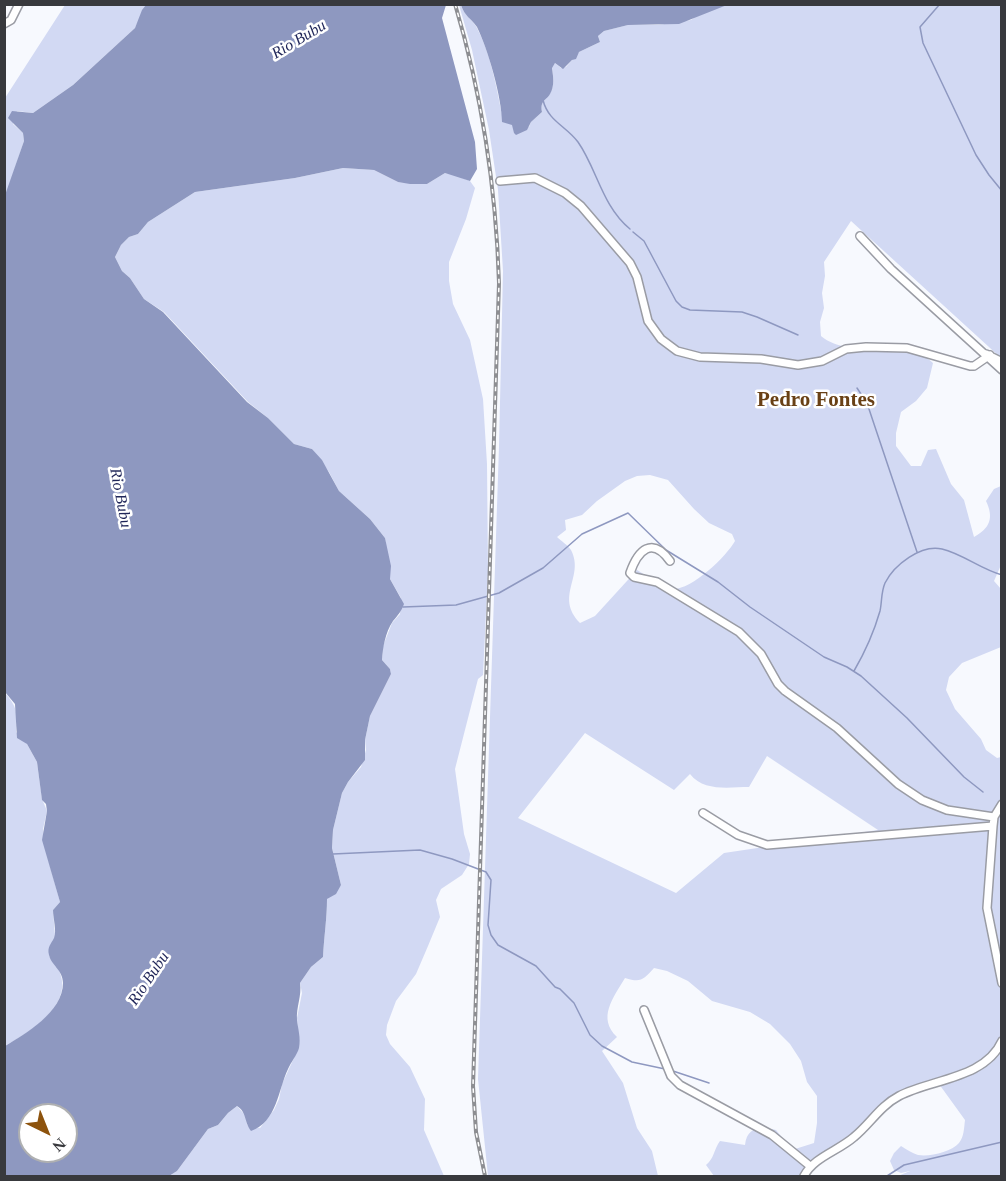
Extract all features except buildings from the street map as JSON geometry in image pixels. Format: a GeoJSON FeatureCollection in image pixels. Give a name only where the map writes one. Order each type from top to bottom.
{"type":"FeatureCollection","features":[{"type":"Feature","properties":{"kind":"street"},"geometry":{"type":"LineString","coordinates":[[4,24],[11,20],[19,4]]}},
{"type":"Feature","properties":{"kind":"street"},"geometry":{"type":"LineString","coordinates":[[500,181],[535,178],[566,194],[581,206],[630,263],[637,277],[648,321],[661,339],[677,351],[700,357],[761,359],[798,365],[822,361],[841,350],[866,346],[907,348],[970,366],[988,357],[1002,362]]}},
{"type":"Feature","properties":{"kind":"street"},"geometry":{"type":"LineString","coordinates":[[860,237],[891,269],[1002,370]]}},
{"type":"Feature","properties":{"kind":"street"},"geometry":{"type":"LineString","coordinates":[[670,561],[661,549],[648,548],[637,558],[630,573],[634,577],[657,582],[739,632],[761,654],[784,691],[837,728],[906,790],[940,808],[994,817]]}},
{"type":"Feature","properties":{"kind":"street"},"geometry":{"type":"LineString","coordinates":[[1002,804],[994,817],[987,908],[1002,983]]}},
{"type":"Feature","properties":{"kind":"street"},"geometry":{"type":"LineString","coordinates":[[703,813],[738,835],[766,845],[993,826]]}},
{"type":"Feature","properties":{"kind":"street"},"geometry":{"type":"LineString","coordinates":[[644,1010],[671,1076],[680,1084],[772,1135],[810,1166]]}},
{"type":"Feature","properties":{"kind":"street"},"geometry":{"type":"LineString","coordinates":[[804,1176],[810,1166],[856,1136],[886,1104],[900,1096],[981,1065],[995,1053],[1002,1041]]}},
{"type":"Feature","properties":{"kind":"shaded area"},"geometry":{"type":"Polygon","coordinates":[[[65,5],[146,5],[135,28],[73,85],[33,113],[17,111],[13,124],[23,133],[24,141],[5,198],[5,98],[65,5]]]}},
{"type":"Feature","properties":{"kind":"shaded area"},"geometry":{"type":"Polygon","coordinates":[[[459,5],[477,28],[486,49],[502,115],[510,123],[529,127],[542,112],[543,103],[552,90],[552,67],[555,63],[561,68],[566,67],[579,52],[600,42],[598,36],[604,31],[628,25],[658,25],[691,20],[701,13],[727,5],[1001,5],[1001,358],[851,221],[824,262],[825,276],[822,293],[824,308],[820,322],[821,336],[833,343],[847,347],[908,351],[922,355],[933,363],[927,388],[916,401],[901,412],[896,433],[896,446],[911,466],[921,466],[928,450],[936,449],[951,484],[964,500],[974,537],[987,526],[990,513],[986,501],[994,489],[1001,486],[1001,565],[994,581],[1001,589],[1001,647],[962,663],[949,677],[946,690],[955,709],[981,739],[986,750],[997,758],[1001,757],[1001,1176],[898,1176],[910,1171],[901,1173],[894,1170],[890,1161],[901,1146],[918,1155],[928,1155],[951,1149],[962,1138],[965,1120],[939,1084],[891,1103],[851,1145],[825,1159],[807,1176],[714,1176],[706,1165],[720,1141],[745,1145],[749,1134],[756,1129],[776,1130],[792,1150],[814,1143],[817,1096],[807,1082],[801,1061],[790,1044],[770,1024],[750,1012],[712,1001],[688,981],[667,971],[654,968],[641,979],[625,978],[612,1000],[608,1015],[608,1023],[617,1037],[602,1051],[623,1083],[637,1128],[652,1151],[658,1176],[488,1176],[478,1079],[503,271],[498,190],[489,130],[472,50],[459,5]],[[650,475],[637,476],[625,481],[582,515],[565,520],[566,530],[557,537],[570,548],[574,560],[575,569],[569,595],[573,613],[580,623],[595,616],[637,570],[666,588],[677,589],[696,580],[706,572],[724,556],[735,541],[732,534],[709,523],[668,480],[650,475]],[[585,733],[518,818],[676,893],[724,853],[878,830],[767,756],[749,787],[710,786],[702,784],[690,774],[674,790],[585,733]]]}},
{"type":"Feature","properties":{"kind":"shaded area"},"geometry":{"type":"Polygon","coordinates":[[[343,168],[374,170],[398,182],[427,184],[445,173],[452,174],[470,181],[475,188],[449,262],[449,281],[453,304],[470,340],[483,399],[487,464],[488,571],[483,675],[478,679],[455,769],[464,834],[470,854],[469,864],[462,875],[441,889],[436,900],[440,917],[416,974],[396,1001],[387,1025],[386,1035],[390,1044],[410,1067],[425,1099],[424,1130],[444,1176],[169,1176],[177,1171],[208,1129],[218,1125],[237,1106],[246,1116],[247,1125],[260,1128],[274,1110],[279,1099],[282,1084],[299,1047],[297,1018],[302,993],[300,983],[311,967],[323,957],[327,899],[341,885],[332,848],[333,830],[342,793],[361,767],[366,750],[365,740],[370,716],[391,674],[390,669],[382,660],[383,646],[392,623],[400,614],[401,598],[390,579],[385,538],[370,519],[339,491],[329,472],[312,449],[294,444],[248,402],[164,312],[144,299],[130,278],[122,271],[115,257],[121,245],[129,237],[138,234],[148,222],[195,192],[295,178],[343,168]]]}},
{"type":"Feature","properties":{"kind":"shaded area"},"geometry":{"type":"Polygon","coordinates":[[[4,692],[16,710],[16,732],[27,744],[37,762],[42,799],[47,811],[43,829],[45,848],[60,902],[53,910],[55,936],[49,956],[59,970],[62,988],[59,999],[45,1018],[5,1046],[4,692]]]}},
{"type":"Feature","properties":{"kind":"water"},"geometry":{"type":"Polygon","coordinates":[[[461,4],[727,5],[679,24],[628,25],[604,31],[598,36],[600,42],[579,52],[576,59],[563,69],[555,63],[552,68],[553,87],[543,103],[542,112],[531,122],[527,130],[516,135],[512,125],[502,122],[497,87],[486,48],[477,27],[466,15],[461,4]]]}},
{"type":"Feature","properties":{"kind":"water","name":"Rio Bubu"},"geometry":{"type":"Polygon","coordinates":[[[146,5],[446,5],[442,18],[475,142],[477,169],[470,181],[445,173],[427,184],[410,184],[398,182],[374,170],[343,168],[295,178],[195,192],[148,222],[138,234],[129,237],[121,245],[115,257],[122,271],[130,278],[144,299],[163,312],[247,402],[268,418],[294,444],[312,449],[322,460],[339,491],[370,519],[385,538],[391,566],[390,579],[404,604],[390,626],[385,640],[382,660],[390,669],[391,674],[370,716],[365,740],[365,760],[342,793],[333,830],[332,848],[341,885],[336,894],[327,899],[323,957],[311,967],[300,983],[297,1015],[299,1048],[271,1113],[260,1127],[251,1131],[242,1111],[237,1106],[218,1125],[208,1129],[177,1171],[169,1176],[5,1176],[5,1046],[50,1013],[61,994],[63,983],[61,975],[50,959],[49,952],[55,935],[53,910],[60,902],[42,840],[46,804],[42,800],[37,762],[27,744],[17,738],[15,704],[5,692],[4,198],[24,141],[23,133],[8,118],[12,111],[33,113],[73,85],[135,28],[146,5]]]}},
{"type":"Feature","properties":{"kind":"waterway"},"geometry":{"type":"LineString","coordinates":[[940,4],[920,27],[923,43],[976,155],[1002,191]]}},
{"type":"Feature","properties":{"kind":"waterway"},"geometry":{"type":"LineString","coordinates":[[543,100],[553,118],[578,142],[613,210],[630,229]]}},
{"type":"Feature","properties":{"kind":"waterway"},"geometry":{"type":"LineString","coordinates":[[633,232],[644,241],[676,301],[682,307],[690,310],[742,312],[798,335]]}},
{"type":"Feature","properties":{"kind":"waterway"},"geometry":{"type":"LineString","coordinates":[[857,388],[867,403],[917,552]]}},
{"type":"Feature","properties":{"kind":"waterway"},"geometry":{"type":"LineString","coordinates":[[403,607],[456,605],[499,593],[543,568],[582,534],[628,513],[666,550],[718,582],[750,607],[824,657],[861,676],[907,718],[964,777],[983,792]]}},
{"type":"Feature","properties":{"kind":"waterway"},"geometry":{"type":"LineString","coordinates":[[854,671],[875,627],[885,583],[895,569],[909,557],[934,548],[942,549],[1002,575]]}},
{"type":"Feature","properties":{"kind":"waterway"},"geometry":{"type":"LineString","coordinates":[[333,854],[420,850],[486,872],[491,880],[488,925],[498,945],[536,966],[555,987],[560,989],[574,1003],[590,1035],[602,1046],[632,1062],[665,1069]]}},
{"type":"Feature","properties":{"kind":"waterway"},"geometry":{"type":"LineString","coordinates":[[673,1071],[709,1083]]}},
{"type":"Feature","properties":{"kind":"waterway"},"geometry":{"type":"LineString","coordinates":[[887,1176],[904,1165],[1002,1142]]}},
{"type":"Feature","properties":{"kind":"railway"},"geometry":{"type":"LineString","coordinates":[[455,4],[473,73],[486,142],[495,212],[499,283],[473,1086],[476,1132],[485,1176]]}},
{"type":"Feature","properties":{"kind":"district","name":"Pedro Fontes"},"geometry":{"type":"Point","coordinates":[816,401]}}]}
